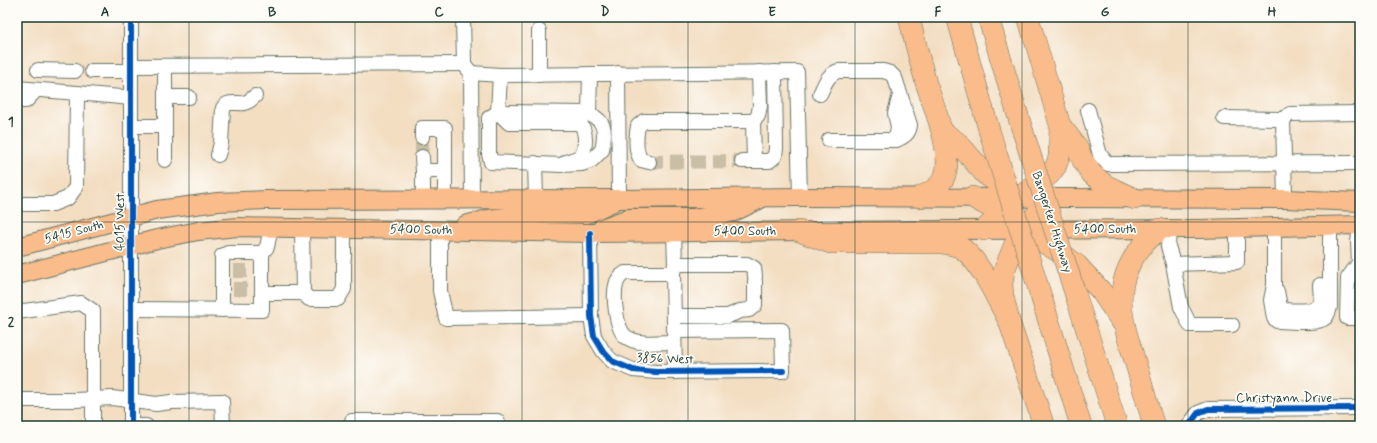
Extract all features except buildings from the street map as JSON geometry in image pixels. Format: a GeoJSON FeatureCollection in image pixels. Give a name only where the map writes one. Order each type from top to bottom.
{"type":"FeatureCollection","features":[{"type":"Feature","properties":{"kind":"highway"},"geometry":{"type":"LineString","coordinates":[[909,17],[927,84],[942,131],[946,161],[945,174],[942,181],[937,187],[920,197]]}},
{"type":"Feature","properties":{"kind":"highway"},"geometry":{"type":"LineString","coordinates":[[957,17],[989,130],[1082,426]]}},
{"type":"Feature","properties":{"kind":"highway","name":"Bangerter Highway"},"geometry":{"type":"LineString","coordinates":[[988,17],[1023,132],[1117,426]]}},
{"type":"Feature","properties":{"kind":"highway"},"geometry":{"type":"LineString","coordinates":[[984,230],[1018,198],[1049,175],[1056,166],[1060,151],[1060,125],[1028,17]]}},
{"type":"Feature","properties":{"kind":"highway"},"geometry":{"type":"LineString","coordinates":[[1060,125],[1077,147],[1083,161],[1092,174],[1105,185],[1134,199]]}},
{"type":"Feature","properties":{"kind":"highway"},"geometry":{"type":"LineString","coordinates":[[942,131],[958,143],[984,174],[1018,198],[1056,229]]}},
{"type":"Feature","properties":{"kind":"highway"},"geometry":{"type":"LineString","coordinates":[[972,197],[1001,213],[1023,230],[1061,253],[1091,279],[1110,303],[1126,329]]}},
{"type":"Feature","properties":{"kind":"highway"},"geometry":{"type":"LineString","coordinates":[[1044,426],[1009,321],[1003,296],[1002,284],[1008,258],[1023,230],[1051,198]]}},
{"type":"Feature","properties":{"kind":"highway"},"geometry":{"type":"LineString","coordinates":[[1154,426],[1126,329],[1121,304],[1124,279],[1135,254],[1150,237],[1165,229]]}},
{"type":"Feature","properties":{"kind":"highway"},"geometry":{"type":"LineString","coordinates":[[799,231],[830,243],[942,243],[955,245],[963,249],[975,261],[1009,321]]}},
{"type":"Feature","properties":{"kind":"main road"},"geometry":{"type":"LineString","coordinates":[[131,217],[163,209],[218,202],[266,200],[619,200],[800,197],[972,197],[1284,199],[1360,202]]}},
{"type":"Feature","properties":{"kind":"main road"},"geometry":{"type":"LineString","coordinates":[[590,233],[629,218],[693,218],[734,212],[765,198]]}},
{"type":"Feature","properties":{"kind":"main road"},"geometry":{"type":"LineString","coordinates":[[440,230],[488,219],[535,214],[586,214],[619,200]]}},
{"type":"Feature","properties":{"kind":"main road","name":"5415 South"},"geometry":{"type":"LineString","coordinates":[[17,247],[131,217]]}},
{"type":"Feature","properties":{"kind":"main road","name":"5400 South"},"geometry":{"type":"LineString","coordinates":[[131,245],[198,231],[237,227],[590,233],[1165,229],[1360,225]]}},
{"type":"Feature","properties":{"kind":"main road","name":"5415 South"},"geometry":{"type":"LineString","coordinates":[[17,275],[131,245]]}},
{"type":"Feature","properties":{"kind":"street","name":"4015 West"},"geometry":{"type":"LineString","coordinates":[[131,17],[131,426]]}},
{"type":"Feature","properties":{"kind":"street"},"geometry":{"type":"LineString","coordinates":[[463,17],[467,69],[472,200]]}},
{"type":"Feature","properties":{"kind":"street"},"geometry":{"type":"LineString","coordinates":[[539,31],[539,75]]}},
{"type":"Feature","properties":{"kind":"street"},"geometry":{"type":"LineString","coordinates":[[165,66],[165,160]]}},
{"type":"Feature","properties":{"kind":"street"},"geometry":{"type":"LineString","coordinates":[[92,71],[165,66],[467,69],[500,75],[797,72],[800,197]]}},
{"type":"Feature","properties":{"kind":"street"},"geometry":{"type":"LineString","coordinates":[[38,70],[75,71]]}},
{"type":"Feature","properties":{"kind":"street"},"geometry":{"type":"LineString","coordinates":[[820,94],[827,78],[832,73],[838,71],[883,71],[890,74],[894,78],[910,128],[905,137],[896,140],[829,140]]}},
{"type":"Feature","properties":{"kind":"street"},"geometry":{"type":"LineString","coordinates":[[759,72],[760,106],[758,116],[753,121],[748,161],[769,161],[775,156],[775,72]]}},
{"type":"Feature","properties":{"kind":"street"},"geometry":{"type":"LineString","coordinates":[[618,73],[619,200]]}},
{"type":"Feature","properties":{"kind":"street"},"geometry":{"type":"LineString","coordinates":[[561,165],[580,156],[583,151],[590,74]]}},
{"type":"Feature","properties":{"kind":"street"},"geometry":{"type":"LineString","coordinates":[[498,112],[500,75]]}},
{"type":"Feature","properties":{"kind":"street"},"geometry":{"type":"LineString","coordinates":[[17,88],[131,98]]}},
{"type":"Feature","properties":{"kind":"street"},"geometry":{"type":"LineString","coordinates":[[17,101],[26,101],[36,90]]}},
{"type":"Feature","properties":{"kind":"street"},"geometry":{"type":"LineString","coordinates":[[17,204],[52,204],[68,198],[76,187],[77,93]]}},
{"type":"Feature","properties":{"kind":"street"},"geometry":{"type":"LineString","coordinates":[[218,155],[221,143],[223,108],[225,105],[230,103],[246,103],[256,96]]}},
{"type":"Feature","properties":{"kind":"street"},"geometry":{"type":"LineString","coordinates":[[165,98],[188,97]]}},
{"type":"Feature","properties":{"kind":"street"},"geometry":{"type":"LineString","coordinates":[[1088,110],[1100,155],[1108,164],[1360,163]]}},
{"type":"Feature","properties":{"kind":"street"},"geometry":{"type":"LineString","coordinates":[[498,112],[509,122],[585,119],[594,116],[600,121],[604,128],[602,150],[592,160],[582,164],[561,165],[491,162],[489,118],[498,112]]}},
{"type":"Feature","properties":{"kind":"street"},"geometry":{"type":"LineString","coordinates":[[1224,118],[1283,119],[1290,114],[1360,113]]}},
{"type":"Feature","properties":{"kind":"street"},"geometry":{"type":"LineString","coordinates":[[1283,119],[1284,199]]}},
{"type":"Feature","properties":{"kind":"street"},"geometry":{"type":"LineString","coordinates":[[649,162],[641,160],[637,154],[638,126],[644,121],[753,121]]}},
{"type":"Feature","properties":{"kind":"street"},"geometry":{"type":"LineString","coordinates":[[131,126],[165,126]]}},
{"type":"Feature","properties":{"kind":"street"},"geometry":{"type":"LineString","coordinates":[[422,137],[422,128],[445,128],[446,200]]}},
{"type":"Feature","properties":{"kind":"street"},"geometry":{"type":"LineString","coordinates":[[422,157],[423,200]]}},
{"type":"Feature","properties":{"kind":"street"},"geometry":{"type":"LineString","coordinates":[[535,164],[536,200]]}},
{"type":"Feature","properties":{"kind":"street"},"geometry":{"type":"LineString","coordinates":[[423,171],[445,171]]}},
{"type":"Feature","properties":{"kind":"street"},"geometry":{"type":"LineString","coordinates":[[1274,227],[1274,284],[1271,300],[1274,318],[1277,321],[1317,322],[1324,319],[1328,314],[1330,307],[1330,225]]}},
{"type":"Feature","properties":{"kind":"street"},"geometry":{"type":"LineString","coordinates":[[1360,225],[1358,242],[1359,263],[1348,278],[1347,318],[1360,318]]}},
{"type":"Feature","properties":{"kind":"street"},"geometry":{"type":"LineString","coordinates":[[131,309],[262,310],[258,271],[262,253],[268,248],[271,227]]}},
{"type":"Feature","properties":{"kind":"street"},"geometry":{"type":"LineString","coordinates":[[302,228],[303,293]]}},
{"type":"Feature","properties":{"kind":"street"},"geometry":{"type":"LineString","coordinates":[[259,290],[303,293],[309,299],[338,299],[344,289],[344,228]]}},
{"type":"Feature","properties":{"kind":"street"},"geometry":{"type":"LineString","coordinates":[[1173,264],[1237,262],[1237,228]]}},
{"type":"Feature","properties":{"kind":"street"},"geometry":{"type":"LineString","coordinates":[[1165,229],[1181,307],[1190,325],[1232,325]]}},
{"type":"Feature","properties":{"kind":"street"},"geometry":{"type":"LineString","coordinates":[[440,230],[440,291],[446,318],[591,316]]}},
{"type":"Feature","properties":{"kind":"street"},"geometry":{"type":"LineString","coordinates":[[674,232],[675,372]]}},
{"type":"Feature","properties":{"kind":"street","name":"3856 West"},"geometry":{"type":"LineString","coordinates":[[590,233],[591,316],[594,336],[603,351],[612,361],[632,370],[675,372],[782,371],[782,330],[674,336]]}},
{"type":"Feature","properties":{"kind":"street"},"geometry":{"type":"LineString","coordinates":[[222,310],[227,289],[227,271],[222,256],[228,253],[262,253]]}},
{"type":"Feature","properties":{"kind":"street"},"geometry":{"type":"LineString","coordinates":[[674,311],[727,307],[740,311],[749,310],[755,305],[754,268],[747,264],[712,264],[625,273],[619,277],[616,285],[616,318],[620,329],[625,335],[642,342],[674,336]]}},
{"type":"Feature","properties":{"kind":"street"},"geometry":{"type":"LineString","coordinates":[[17,312],[81,303],[93,311],[93,426]]}},
{"type":"Feature","properties":{"kind":"street"},"geometry":{"type":"LineString","coordinates":[[17,400],[112,398],[156,404],[171,402],[222,401],[222,426]]}},
{"type":"Feature","properties":{"kind":"street","name":"Christyann Drive"},"geometry":{"type":"LineString","coordinates":[[1190,426],[1198,413],[1208,409],[1360,408]]}},
{"type":"Feature","properties":{"kind":"street"},"geometry":{"type":"LineString","coordinates":[[351,424],[498,424]]}},
{"type":"Feature","properties":{"kind":"street"},"geometry":{"type":"LineString","coordinates":[[131,426],[146,426]]}},
{"type":"Feature","properties":{"kind":"tunnel"},"geometry":{"type":"LineString","coordinates":[[422,137],[422,157]]}},
{"type":"Feature","properties":{"kind":"tunnel"},"geometry":{"type":"LineString","coordinates":[[649,162],[742,161]]}},
{"type":"Feature","properties":{"kind":"tunnel"},"geometry":{"type":"LineString","coordinates":[[233,271],[254,271]]}},
{"type":"Feature","properties":{"kind":"tunnel"},"geometry":{"type":"LineString","coordinates":[[233,289],[254,289]]}},
{"type":"Feature","properties":{"kind":"cycle path"},"geometry":{"type":"LineString","coordinates":[[131,17],[131,426]]}},
{"type":"Feature","properties":{"kind":"cycle path"},"geometry":{"type":"LineString","coordinates":[[590,233],[591,316],[594,336],[603,351],[612,361],[633,370],[656,372],[783,371]]}},
{"type":"Feature","properties":{"kind":"cycle path"},"geometry":{"type":"LineString","coordinates":[[1191,426],[1190,424],[1198,413],[1208,409],[1360,408]]}}]}
